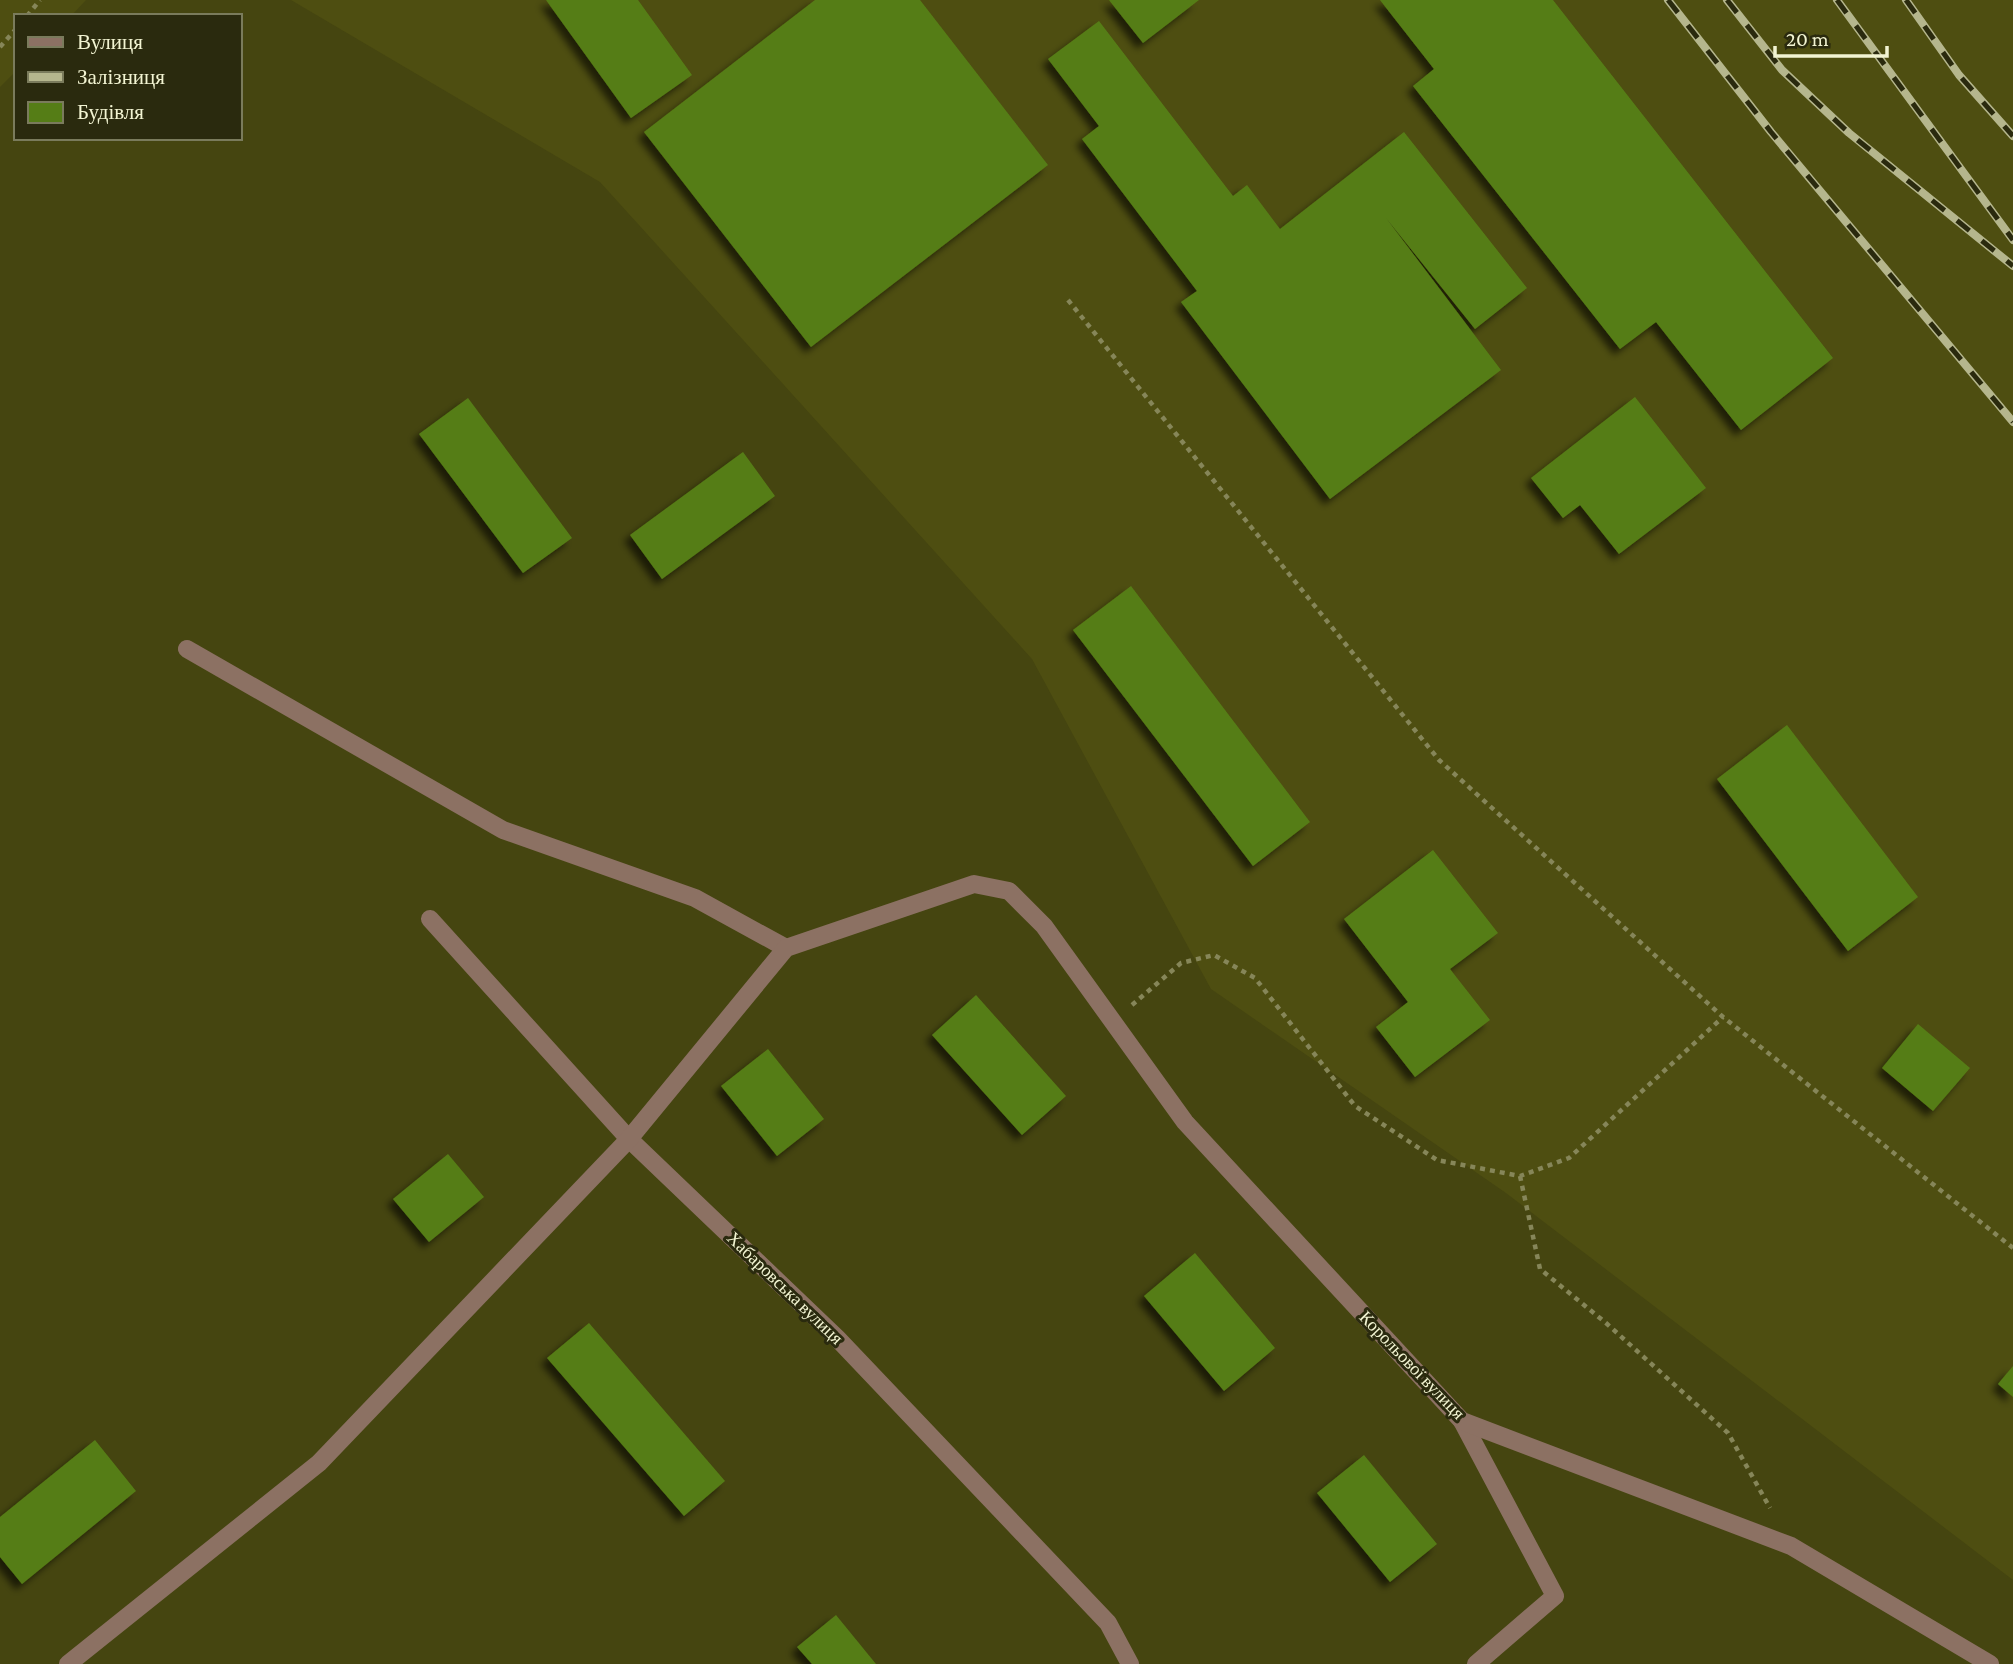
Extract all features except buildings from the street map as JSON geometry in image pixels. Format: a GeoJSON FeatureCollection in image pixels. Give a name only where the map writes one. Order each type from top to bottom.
{"type":"FeatureCollection","features":[{"type":"Feature","properties":{"kind":"street"},"geometry":{"type":"LineString","coordinates":[[68,1664],[318,1463],[629,1139],[786,948],[695,898],[503,830],[187,649]]}},
{"type":"Feature","properties":{"kind":"street","name":"Корольової вулиця"},"geometry":{"type":"LineString","coordinates":[[786,948],[974,884],[1009,891],[1044,926],[1185,1122],[1462,1421],[1791,1546],[1990,1664]]}},
{"type":"Feature","properties":{"kind":"street","name":"Хабаровська вулиця"},"geometry":{"type":"LineString","coordinates":[[430,919],[629,1139],[837,1338],[1108,1623],[1130,1664]]}},
{"type":"Feature","properties":{"kind":"street"},"geometry":{"type":"LineString","coordinates":[[1462,1421],[1555,1596],[1476,1664]]}},
{"type":"Feature","properties":{"kind":"path"},"geometry":{"type":"LineString","coordinates":[[29,14],[40,0]]}},
{"type":"Feature","properties":{"kind":"path"},"geometry":{"type":"LineString","coordinates":[[0,47],[14,31]]}},
{"type":"Feature","properties":{"kind":"path"},"geometry":{"type":"LineString","coordinates":[[1068,300],[1439,760],[1723,1017],[2013,1248]]}},
{"type":"Feature","properties":{"kind":"path"},"geometry":{"type":"LineString","coordinates":[[1113,1021],[1181,963],[1214,955],[1255,978],[1355,1106],[1437,1160],[1520,1176],[1569,1158],[1723,1017]]}},
{"type":"Feature","properties":{"kind":"path"},"geometry":{"type":"LineString","coordinates":[[1520,1176],[1540,1269],[1606,1323],[1728,1433],[1791,1546]]}},
{"type":"Feature","properties":{"kind":"shaded area"},"geometry":{"type":"Polygon","coordinates":[[[0,0],[86,0],[73,14],[14,14],[14,73],[0,87],[0,0]]]}},
{"type":"Feature","properties":{"kind":"shaded area"},"geometry":{"type":"Polygon","coordinates":[[[291,0],[2013,0],[2013,1580],[1506,1193],[1211,989],[1032,659],[600,182],[291,0]]]}},
{"type":"Feature","properties":{"kind":"railway"},"geometry":{"type":"LineString","coordinates":[[1668,0],[1771,132],[2013,422]]}},
{"type":"Feature","properties":{"kind":"railway"},"geometry":{"type":"LineString","coordinates":[[1727,0],[1782,70],[1849,133],[2013,266]]}},
{"type":"Feature","properties":{"kind":"railway"},"geometry":{"type":"LineString","coordinates":[[1837,0],[2013,240]]}},
{"type":"Feature","properties":{"kind":"railway"},"geometry":{"type":"LineString","coordinates":[[1906,0],[1959,75],[2013,136]]}}]}
